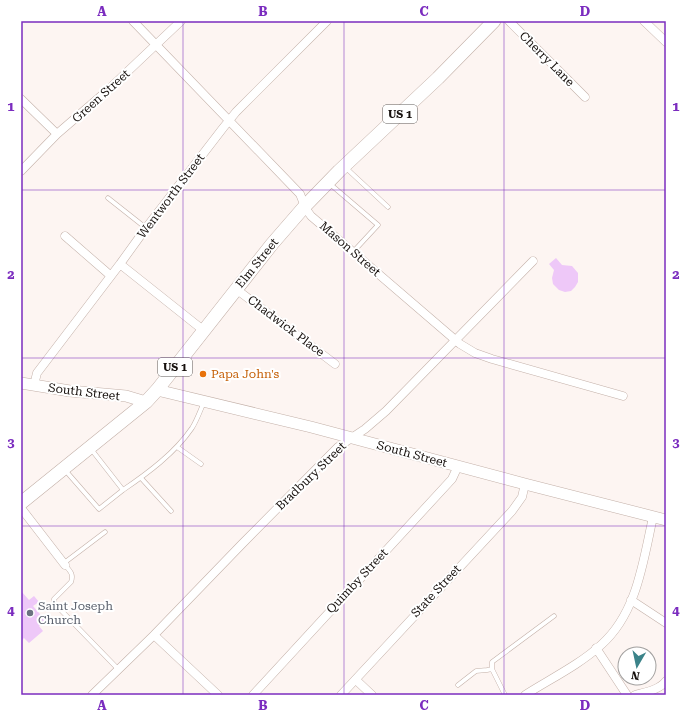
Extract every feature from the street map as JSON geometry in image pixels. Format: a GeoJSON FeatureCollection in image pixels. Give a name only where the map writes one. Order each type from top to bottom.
{"type":"FeatureCollection","features":[{"type":"Feature","properties":{"kind":"main road","name":"Elm Street"},"geometry":{"type":"LineString","coordinates":[[21,503],[146,402],[272,244],[305,206],[344,166],[438,78],[494,21]]}},
{"type":"Feature","properties":{"kind":"street","name":"Mason Street"},"geometry":{"type":"LineString","coordinates":[[133,21],[300,194],[311,216],[455,340],[470,351],[492,359],[623,396]]}},
{"type":"Feature","properties":{"kind":"street","name":"Green Street"},"geometry":{"type":"LineString","coordinates":[[21,171],[57,134],[108,90],[181,21]]}},
{"type":"Feature","properties":{"kind":"street","name":"Wentworth Street"},"geometry":{"type":"LineString","coordinates":[[34,385],[37,373],[229,120],[328,21]]}},
{"type":"Feature","properties":{"kind":"street","name":"Cherry Lane"},"geometry":{"type":"LineString","coordinates":[[509,21],[585,97]]}},
{"type":"Feature","properties":{"kind":"street"},"geometry":{"type":"LineString","coordinates":[[644,21],[666,42]]}},
{"type":"Feature","properties":{"kind":"street"},"geometry":{"type":"LineString","coordinates":[[21,99],[57,134]]}},
{"type":"Feature","properties":{"kind":"street"},"geometry":{"type":"LineString","coordinates":[[65,236],[111,276]]}},
{"type":"Feature","properties":{"kind":"street","name":"Bradbury Street"},"geometry":{"type":"LineString","coordinates":[[92,695],[154,635],[338,447],[365,429],[408,390],[533,261]]}},
{"type":"Feature","properties":{"kind":"street"},"geometry":{"type":"LineString","coordinates":[[120,264],[203,330]]}},
{"type":"Feature","properties":{"kind":"street","name":"Chadwick Place"},"geometry":{"type":"LineString","coordinates":[[236,289],[336,364]]}},
{"type":"Feature","properties":{"kind":"street","name":"South Street"},"geometry":{"type":"LineString","coordinates":[[21,383],[70,391],[126,396],[146,402]]}},
{"type":"Feature","properties":{"kind":"street","name":"South Street"},"geometry":{"type":"LineString","coordinates":[[157,390],[351,438],[666,520]]}},
{"type":"Feature","properties":{"kind":"street","name":"Quimby Street"},"geometry":{"type":"LineString","coordinates":[[253,695],[452,479],[458,466]]}},
{"type":"Feature","properties":{"kind":"street","name":"State Street"},"geometry":{"type":"LineString","coordinates":[[341,695],[508,516],[522,497],[525,484]]}},
{"type":"Feature","properties":{"kind":"street"},"geometry":{"type":"LineString","coordinates":[[21,508],[64,564]]}},
{"type":"Feature","properties":{"kind":"street"},"geometry":{"type":"LineString","coordinates":[[525,695],[578,662],[613,632],[624,615],[639,577],[653,517]]}},
{"type":"Feature","properties":{"kind":"street"},"geometry":{"type":"LineString","coordinates":[[631,600],[666,623]]}},
{"type":"Feature","properties":{"kind":"street"},"geometry":{"type":"LineString","coordinates":[[154,635],[218,695]]}},
{"type":"Feature","properties":{"kind":"street"},"geometry":{"type":"LineString","coordinates":[[596,648],[626,695]]}},
{"type":"Feature","properties":{"kind":"street"},"geometry":{"type":"LineString","coordinates":[[356,680],[372,695]]}},
{"type":"Feature","properties":{"kind":"street"},"geometry":{"type":"LineString","coordinates":[[635,695],[651,691],[662,686],[666,681]]}},
{"type":"Feature","properties":{"kind":"lane"},"geometry":{"type":"LineString","coordinates":[[344,166],[388,207]]}},
{"type":"Feature","properties":{"kind":"lane"},"geometry":{"type":"LineString","coordinates":[[329,182],[378,225],[353,252]]}},
{"type":"Feature","properties":{"kind":"lane"},"geometry":{"type":"LineString","coordinates":[[108,198],[146,228]]}},
{"type":"Feature","properties":{"kind":"lane"},"geometry":{"type":"LineString","coordinates":[[64,469],[99,509],[141,478],[177,447],[192,427],[204,402]]}},
{"type":"Feature","properties":{"kind":"lane"},"geometry":{"type":"LineString","coordinates":[[177,447],[201,464]]}},
{"type":"Feature","properties":{"kind":"lane"},"geometry":{"type":"LineString","coordinates":[[90,448],[123,490]]}},
{"type":"Feature","properties":{"kind":"lane"},"geometry":{"type":"LineString","coordinates":[[141,478],[172,511]]}},
{"type":"Feature","properties":{"kind":"lane"},"geometry":{"type":"LineString","coordinates":[[105,532],[64,564],[72,574],[72,579],[71,582],[54,599],[54,603],[118,670]]}},
{"type":"Feature","properties":{"kind":"lane"},"geometry":{"type":"LineString","coordinates":[[505,695],[492,668],[492,662],[554,616]]}},
{"type":"Feature","properties":{"kind":"lane"},"geometry":{"type":"LineString","coordinates":[[458,685],[476,671],[492,668]]}},
{"type":"Feature","properties":{"kind":"building"},"geometry":{"type":"Polygon","coordinates":[[[556,258],[562,265],[572,266],[578,273],[578,282],[571,291],[565,292],[559,290],[553,284],[552,278],[554,270],[549,264],[556,258]]]}},
{"type":"Feature","properties":{"kind":"building","name":"Saint Joseph Church"},"geometry":{"type":"Polygon","coordinates":[[[21,591],[29,600],[34,596],[39,602],[33,606],[45,620],[39,626],[43,631],[29,643],[24,638],[21,641],[21,591]]]}},
{"type":"Feature","properties":{"kind":"place","name":"Papa John's"},"geometry":{"type":"Point","coordinates":[203,374]}},
{"type":"Feature","properties":{"kind":"place","name":"Saint Joseph Church"},"geometry":{"type":"Point","coordinates":[30,613]}}]}
